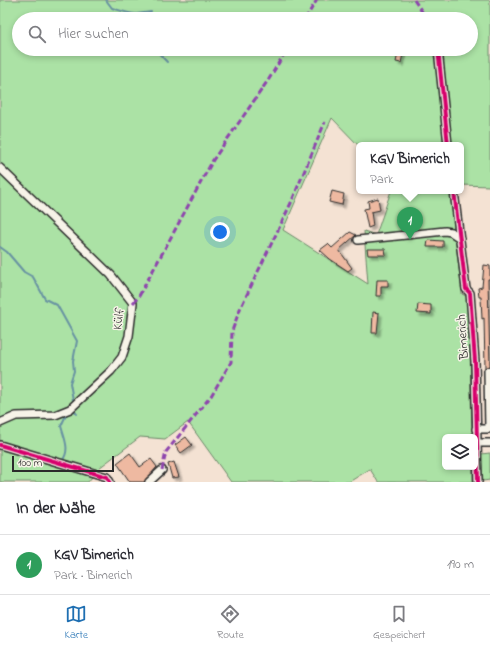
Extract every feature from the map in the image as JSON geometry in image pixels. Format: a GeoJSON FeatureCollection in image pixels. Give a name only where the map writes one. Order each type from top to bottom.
{"type":"FeatureCollection","features":[{"type":"Feature","properties":{"kind":"street"},"geometry":{"type":"LineString","coordinates":[[439,56],[448,142]]}},
{"type":"Feature","properties":{"kind":"street","name":"Külf"},"geometry":{"type":"LineString","coordinates":[[0,168],[111,275],[133,303],[134,309],[129,336],[122,357],[112,371],[70,410],[56,415],[16,416],[0,423]]}},
{"type":"Feature","properties":{"kind":"street","name":"Bimerich"},"geometry":{"type":"LineString","coordinates":[[453,194],[466,289],[470,294],[475,361],[476,434]]}},
{"type":"Feature","properties":{"kind":"street"},"geometry":{"type":"LineString","coordinates":[[358,240],[445,231],[452,232],[460,238]]}},
{"type":"Feature","properties":{"kind":"street"},"geometry":{"type":"LineString","coordinates":[[476,429],[489,429],[488,371]]}},
{"type":"Feature","properties":{"kind":"street"},"geometry":{"type":"LineString","coordinates":[[478,443],[490,443]]}},
{"type":"Feature","properties":{"kind":"street"},"geometry":{"type":"LineString","coordinates":[[0,446],[108,477],[110,482]]}},
{"type":"Feature","properties":{"kind":"street"},"geometry":{"type":"LineString","coordinates":[[149,482],[162,470]]}},
{"type":"Feature","properties":{"kind":"street","name":"Bimerich"},"geometry":{"type":"LineString","coordinates":[[477,470],[478,482]]}},
{"type":"Feature","properties":{"kind":"green space"},"geometry":{"type":"Polygon","coordinates":[[[0,0],[490,0],[490,186],[464,185],[464,142],[356,143],[332,118],[283,230],[368,284],[364,231],[376,235],[390,194],[450,194],[462,294],[466,296],[469,302],[472,434],[442,434],[442,470],[473,470],[473,482],[378,482],[370,469],[349,482],[231,482],[188,422],[165,439],[140,437],[99,468],[88,482],[0,482],[0,0]]]}},
{"type":"Feature","properties":{"kind":"green space"},"geometry":{"type":"Polygon","coordinates":[[[490,453],[490,480],[483,481],[481,454],[490,453]]]}},
{"type":"Feature","properties":{"kind":"building"},"geometry":{"type":"Polygon","coordinates":[[[397,56],[402,56],[401,63],[396,62],[397,56]]]}},
{"type":"Feature","properties":{"kind":"building"},"geometry":{"type":"Polygon","coordinates":[[[332,191],[344,194],[342,205],[329,202],[332,191]]]}},
{"type":"Feature","properties":{"kind":"building"},"geometry":{"type":"Polygon","coordinates":[[[378,198],[380,210],[371,212],[373,226],[368,228],[364,209],[369,208],[368,201],[378,198]]]}},
{"type":"Feature","properties":{"kind":"building"},"geometry":{"type":"Polygon","coordinates":[[[350,232],[356,235],[339,250],[352,268],[348,271],[320,250],[328,244],[332,248],[350,232]]]}},
{"type":"Feature","properties":{"kind":"building"},"geometry":{"type":"Polygon","coordinates":[[[428,240],[443,241],[443,247],[427,247],[428,240]]]}},
{"type":"Feature","properties":{"kind":"building"},"geometry":{"type":"Polygon","coordinates":[[[367,249],[385,249],[386,255],[368,255],[367,249]]]}},
{"type":"Feature","properties":{"kind":"building"},"geometry":{"type":"Polygon","coordinates":[[[484,265],[490,266],[490,279],[488,279],[490,366],[485,368],[484,318],[482,319],[481,297],[479,297],[478,288],[482,287],[484,265]]]}},
{"type":"Feature","properties":{"kind":"building"},"geometry":{"type":"Polygon","coordinates":[[[377,280],[388,280],[388,286],[381,286],[381,296],[376,296],[377,280]]]}},
{"type":"Feature","properties":{"kind":"building"},"geometry":{"type":"Polygon","coordinates":[[[418,304],[431,305],[431,314],[417,313],[418,304]]]}},
{"type":"Feature","properties":{"kind":"building"},"geometry":{"type":"Polygon","coordinates":[[[373,312],[379,313],[377,333],[372,333],[373,312]]]}},
{"type":"Feature","properties":{"kind":"building"},"geometry":{"type":"Polygon","coordinates":[[[186,437],[192,445],[181,453],[175,445],[186,437]]]}},
{"type":"Feature","properties":{"kind":"building"},"geometry":{"type":"Polygon","coordinates":[[[130,453],[140,467],[151,459],[157,467],[144,482],[130,482],[117,463],[130,453]]]}},
{"type":"Feature","properties":{"kind":"building"},"geometry":{"type":"Polygon","coordinates":[[[174,462],[179,477],[172,478],[168,464],[174,462]]]}},
{"type":"Feature","properties":{"kind":"waterway"},"geometry":{"type":"LineString","coordinates":[[106,0],[112,8],[125,12]]}},
{"type":"Feature","properties":{"kind":"waterway"},"geometry":{"type":"LineString","coordinates":[[161,56],[167,62]]}},
{"type":"Feature","properties":{"kind":"waterway"},"geometry":{"type":"LineString","coordinates":[[0,247],[7,252],[24,272],[33,277],[45,299],[57,305],[77,341],[73,361],[74,371],[70,383],[73,400]]}},
{"type":"Feature","properties":{"kind":"waterway"},"geometry":{"type":"LineString","coordinates":[[73,409],[77,414]]}},
{"type":"Feature","properties":{"kind":"waterway"},"geometry":{"type":"LineString","coordinates":[[62,461],[65,457],[66,448],[61,426],[67,413]]}},
{"type":"Feature","properties":{"kind":"marked path"},"geometry":{"type":"LineString","coordinates":[[309,12],[317,0]]}},
{"type":"Feature","properties":{"kind":"marked path"},"geometry":{"type":"LineString","coordinates":[[414,0],[422,12]]}},
{"type":"Feature","properties":{"kind":"marked path"},"geometry":{"type":"LineString","coordinates":[[133,303],[139,296],[213,160],[269,79],[283,56]]}},
{"type":"Feature","properties":{"kind":"marked path"},"geometry":{"type":"LineString","coordinates":[[162,470],[166,452],[211,396],[231,362],[232,331],[240,309],[291,203],[325,122]]}},
{"type":"Feature","properties":{"kind":"cycle path"},"geometry":{"type":"LineString","coordinates":[[439,56],[448,142]]}},
{"type":"Feature","properties":{"kind":"cycle path"},"geometry":{"type":"LineString","coordinates":[[454,194],[466,289],[470,293],[475,361],[478,482]]}},
{"type":"Feature","properties":{"kind":"cycle path"},"geometry":{"type":"LineString","coordinates":[[0,445],[107,477],[110,482]]}},
{"type":"Feature","properties":{"kind":"place","name":"KGV Bimerich"},"geometry":{"type":"Point","coordinates":[410,240]}}]}
